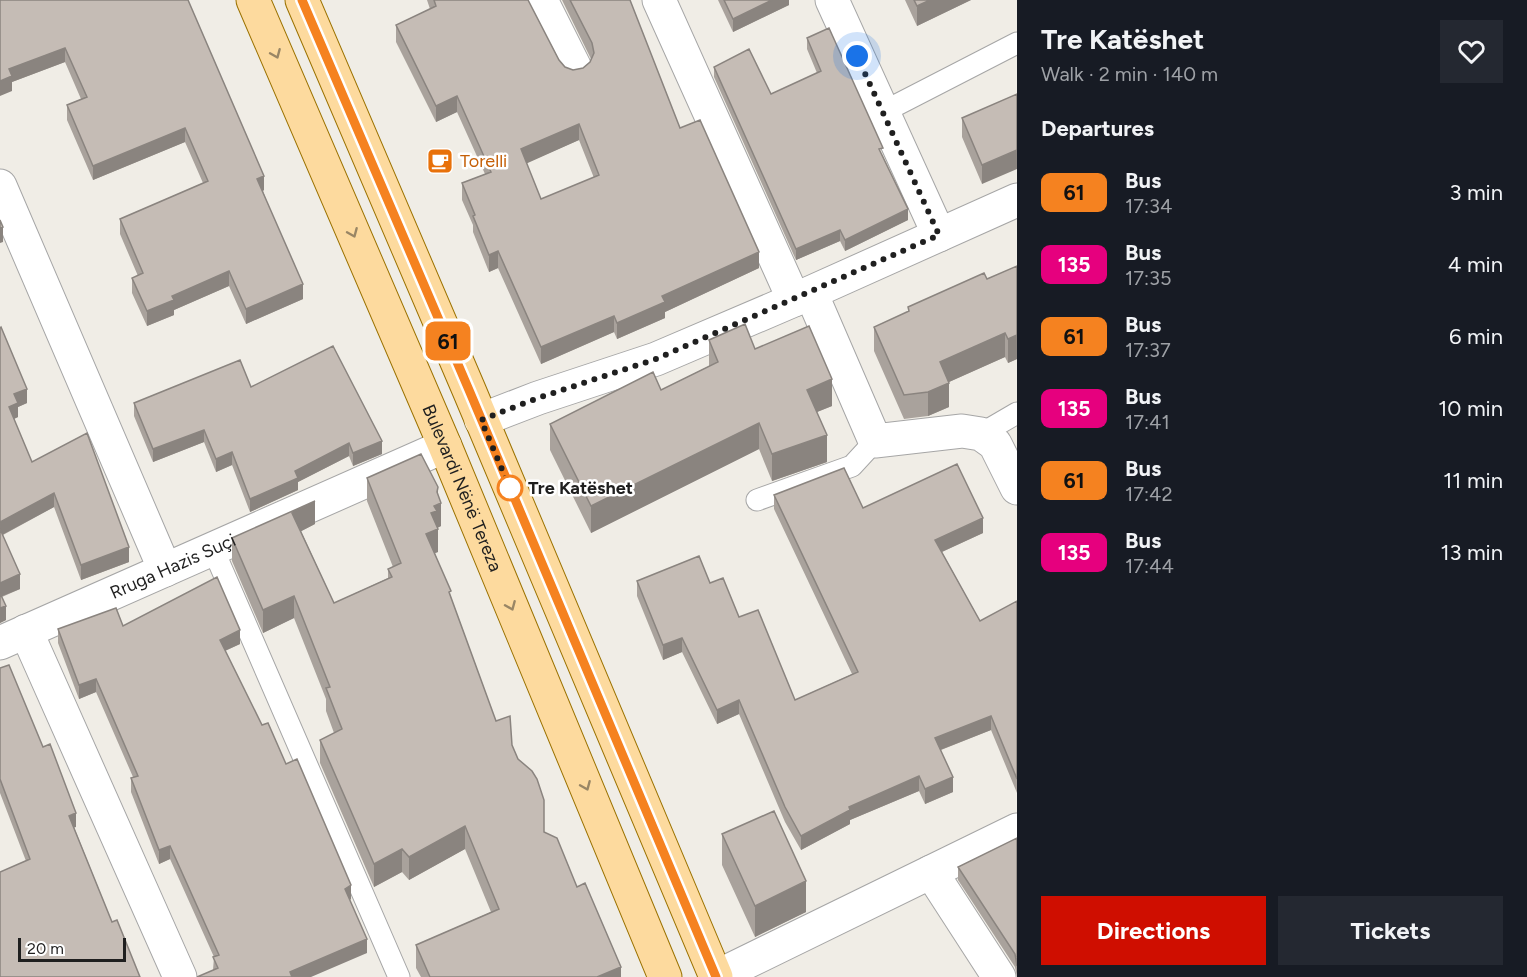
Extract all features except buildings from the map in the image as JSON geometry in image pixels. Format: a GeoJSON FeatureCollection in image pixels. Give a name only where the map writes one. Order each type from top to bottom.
{"type":"FeatureCollection","features":[{"type":"Feature","properties":{"kind":"main road","name":"Bulevardi Nënë Tereza"},"geometry":{"type":"LineString","coordinates":[[253,0],[445,446],[665,977]]}},
{"type":"Feature","properties":{"kind":"main road"},"geometry":{"type":"LineString","coordinates":[[302,0],[716,977]]}},
{"type":"Feature","properties":{"kind":"street"},"geometry":{"type":"LineString","coordinates":[[542,0],[575,68]]}},
{"type":"Feature","properties":{"kind":"street"},"geometry":{"type":"LineString","coordinates":[[659,0],[875,441],[962,431],[981,434],[995,444],[1017,488]]}},
{"type":"Feature","properties":{"kind":"street"},"geometry":{"type":"LineString","coordinates":[[832,0],[939,235]]}},
{"type":"Feature","properties":{"kind":"street"},"geometry":{"type":"LineString","coordinates":[[0,186],[165,570]]}},
{"type":"Feature","properties":{"kind":"street"},"geometry":{"type":"LineString","coordinates":[[481,420],[538,398],[656,359],[1017,200]]}},
{"type":"Feature","properties":{"kind":"street","name":"Rruga Hazis Suçi"},"geometry":{"type":"LineString","coordinates":[[13,637],[445,446]]}},
{"type":"Feature","properties":{"kind":"street"},"geometry":{"type":"LineString","coordinates":[[13,637],[180,977]]}},
{"type":"Feature","properties":{"kind":"street"},"geometry":{"type":"LineString","coordinates":[[716,977],[1017,830]]}},
{"type":"Feature","properties":{"kind":"street"},"geometry":{"type":"LineString","coordinates":[[931,872],[999,977]]}},
{"type":"Feature","properties":{"kind":"lane"},"geometry":{"type":"LineString","coordinates":[[883,112],[1017,43]]}},
{"type":"Feature","properties":{"kind":"lane"},"geometry":{"type":"LineString","coordinates":[[981,434],[1017,413]]}},
{"type":"Feature","properties":{"kind":"lane"},"geometry":{"type":"LineString","coordinates":[[758,500],[852,466],[875,441]]}},
{"type":"Feature","properties":{"kind":"lane"},"geometry":{"type":"LineString","coordinates":[[213,549],[399,977]]}},
{"type":"Feature","properties":{"kind":"bus line","name":"61"},"geometry":{"type":"LineString","coordinates":[[302,0],[716,977]]}},
{"type":"Feature","properties":{"kind":"place","name":"Torelli"},"geometry":{"type":"Point","coordinates":[440,161]}},
{"type":"Feature","properties":{"kind":"place","name":"Tre Katëshet"},"geometry":{"type":"Point","coordinates":[510,488]}},
{"type":"Feature","properties":{"kind":"route"},"geometry":{"type":"LineString","coordinates":[[510,488],[481,420],[538,398],[656,359],[939,235],[857,56]]}}]}
